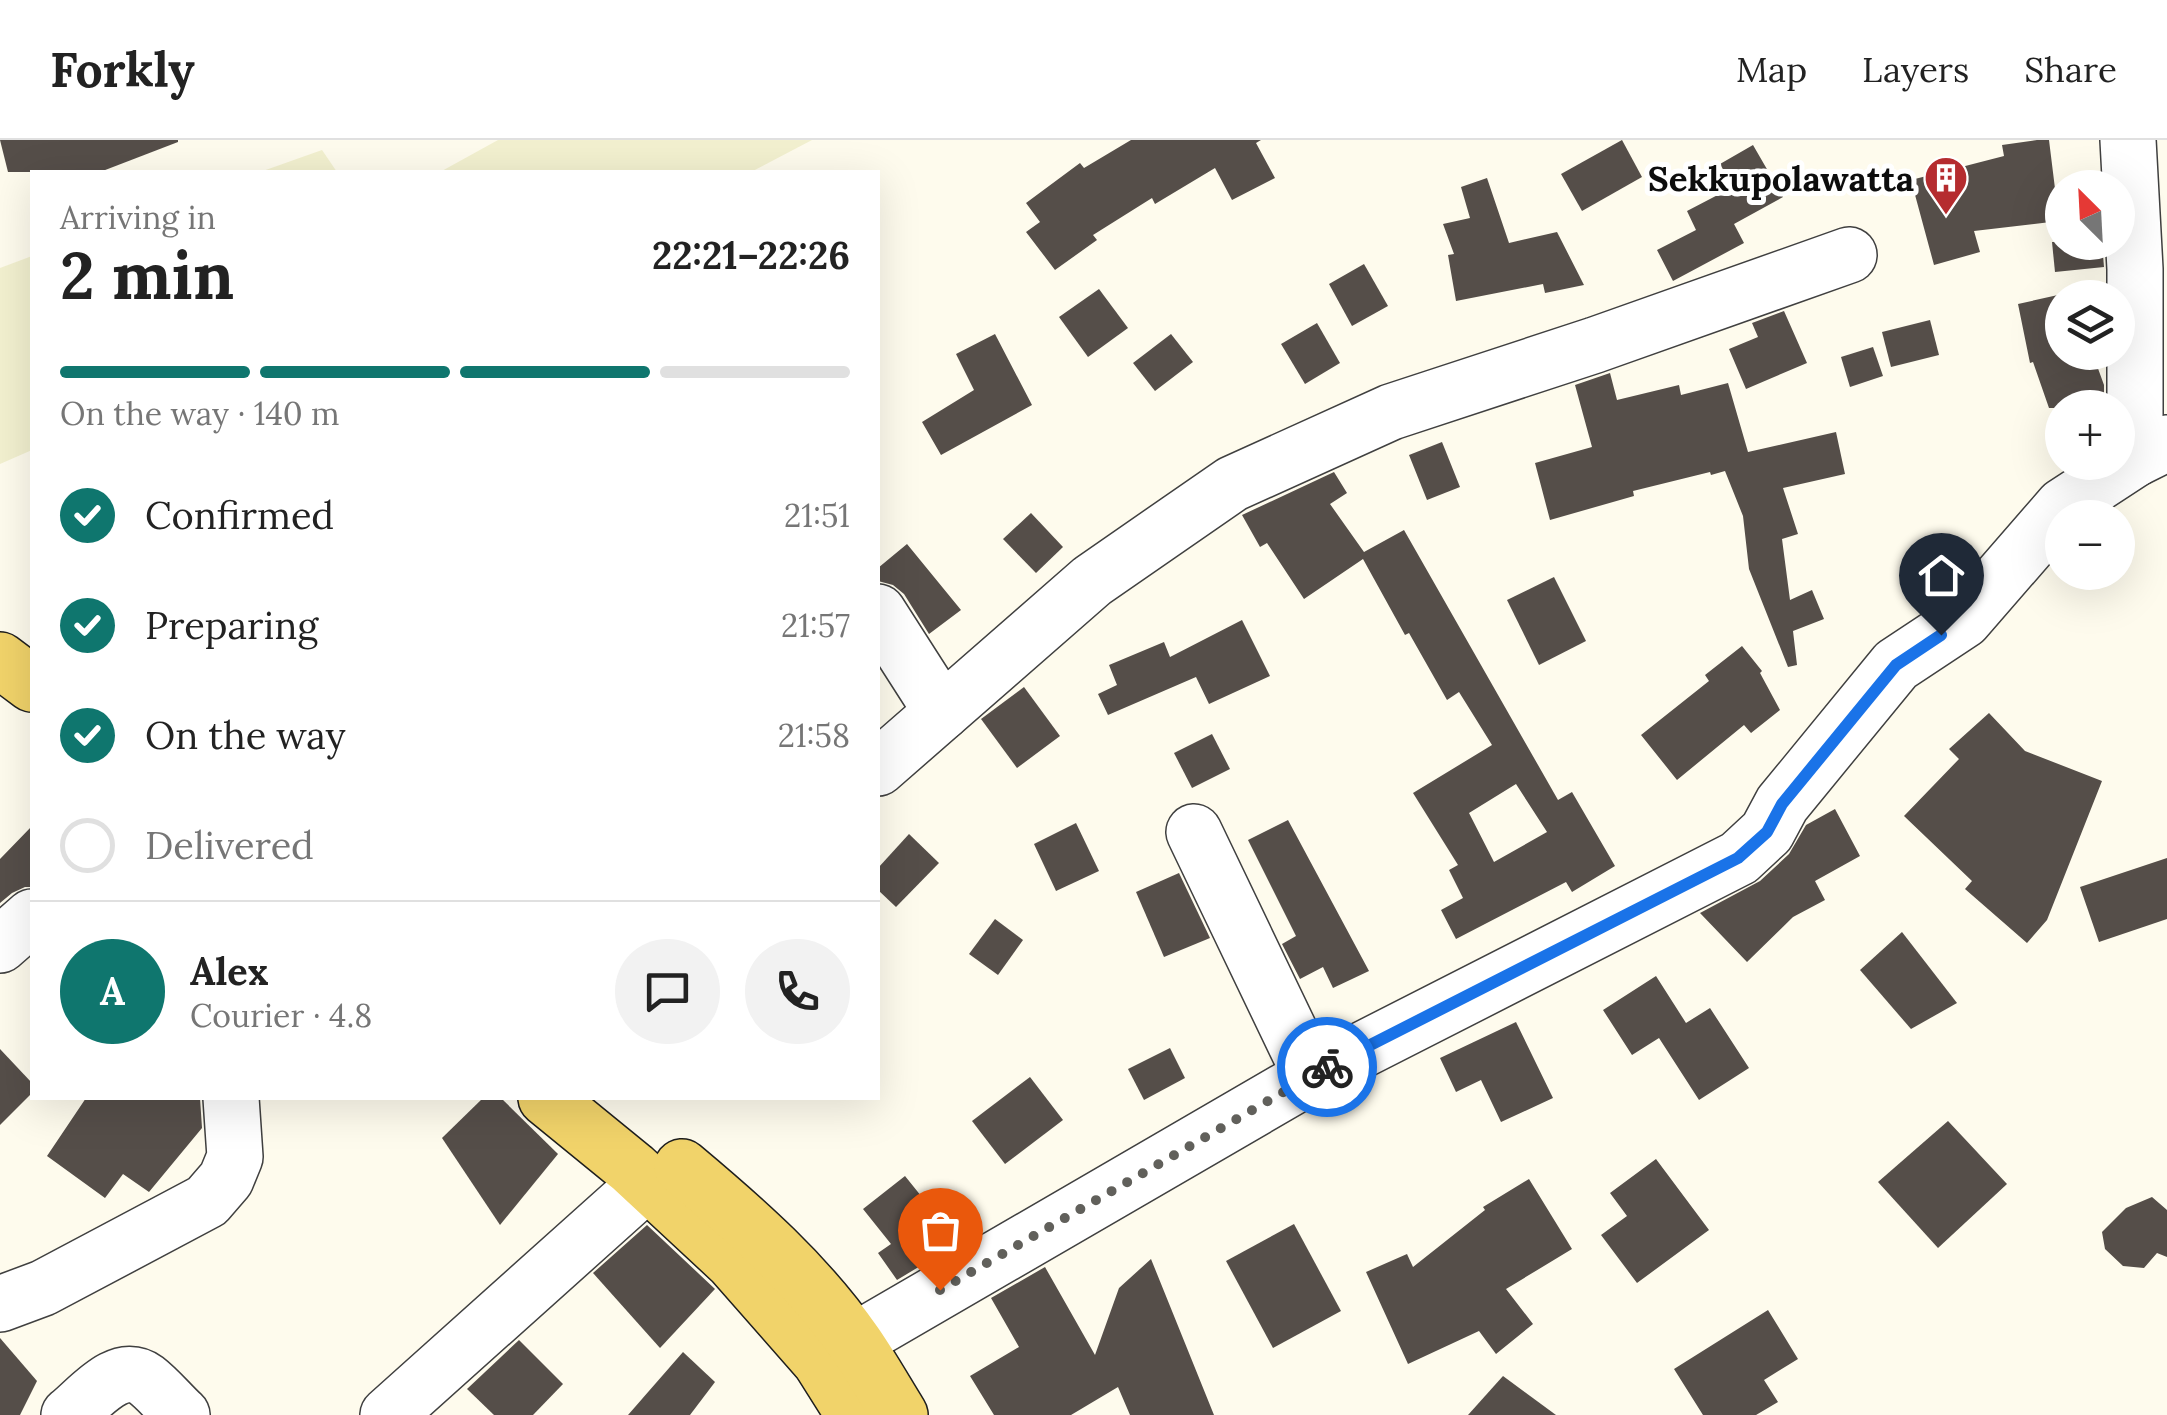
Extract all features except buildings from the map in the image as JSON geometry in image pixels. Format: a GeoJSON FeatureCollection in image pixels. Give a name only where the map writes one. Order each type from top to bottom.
{"type":"FeatureCollection","features":[{"type":"Feature","properties":{"kind":"main road"},"geometry":{"type":"LineString","coordinates":[[0,660],[30,682]]}},
{"type":"Feature","properties":{"kind":"main road"},"geometry":{"type":"LineString","coordinates":[[0,704],[30,725]]}},
{"type":"Feature","properties":{"kind":"main road"},"geometry":{"type":"LineString","coordinates":[[548,1100],[648,1182],[837,1351],[900,1415]]}},
{"type":"Feature","properties":{"kind":"main road"},"geometry":{"type":"LineString","coordinates":[[608,1100],[744,1219],[823,1303],[854,1415]]}},
{"type":"Feature","properties":{"kind":"street"},"geometry":{"type":"LineString","coordinates":[[837,1351],[1310,1076],[1738,858],[1767,832],[1782,804],[1896,665],[1964,620],[2063,506],[2151,451],[2128,140]]}},
{"type":"Feature","properties":{"kind":"street"},"geometry":{"type":"LineString","coordinates":[[880,766],[1092,582],[1232,484],[1391,412],[1596,345],[1849,255]]}},
{"type":"Feature","properties":{"kind":"street"},"geometry":{"type":"LineString","coordinates":[[880,615],[942,712]]}},
{"type":"Feature","properties":{"kind":"street"},"geometry":{"type":"LineString","coordinates":[[1194,832],[1310,1076]]}},
{"type":"Feature","properties":{"kind":"street"},"geometry":{"type":"LineString","coordinates":[[0,945],[30,919]]}},
{"type":"Feature","properties":{"kind":"street"},"geometry":{"type":"LineString","coordinates":[[0,1304],[43,1288],[207,1201],[226,1179],[235,1157],[230,1100]]}},
{"type":"Feature","properties":{"kind":"street"},"geometry":{"type":"LineString","coordinates":[[388,1415],[648,1182]]}},
{"type":"Feature","properties":{"kind":"street"},"geometry":{"type":"LineString","coordinates":[[70,1415],[116,1376],[130,1374],[142,1377],[182,1415]]}},
{"type":"Feature","properties":{"kind":"shaded area"},"geometry":{"type":"Polygon","coordinates":[[[498,140],[812,140],[755,170],[444,170],[498,140]]]}},
{"type":"Feature","properties":{"kind":"shaded area"},"geometry":{"type":"Polygon","coordinates":[[[322,150],[336,170],[266,170],[322,150]]]}},
{"type":"Feature","properties":{"kind":"shaded area"},"geometry":{"type":"Polygon","coordinates":[[[30,257],[30,451],[0,464],[0,268],[30,257]]]}},
{"type":"Feature","properties":{"kind":"way so far"},"geometry":{"type":"LineString","coordinates":[[940,1290],[1327,1067]]}},
{"type":"Feature","properties":{"kind":"place","name":"Sekkupolawatta"},"geometry":{"type":"Point","coordinates":[1946,216]}},
{"type":"Feature","properties":{"kind":"route"},"geometry":{"type":"LineString","coordinates":[[1327,1067],[1738,858],[1767,832],[1782,804],[1896,665],[1941,635]]}}]}
